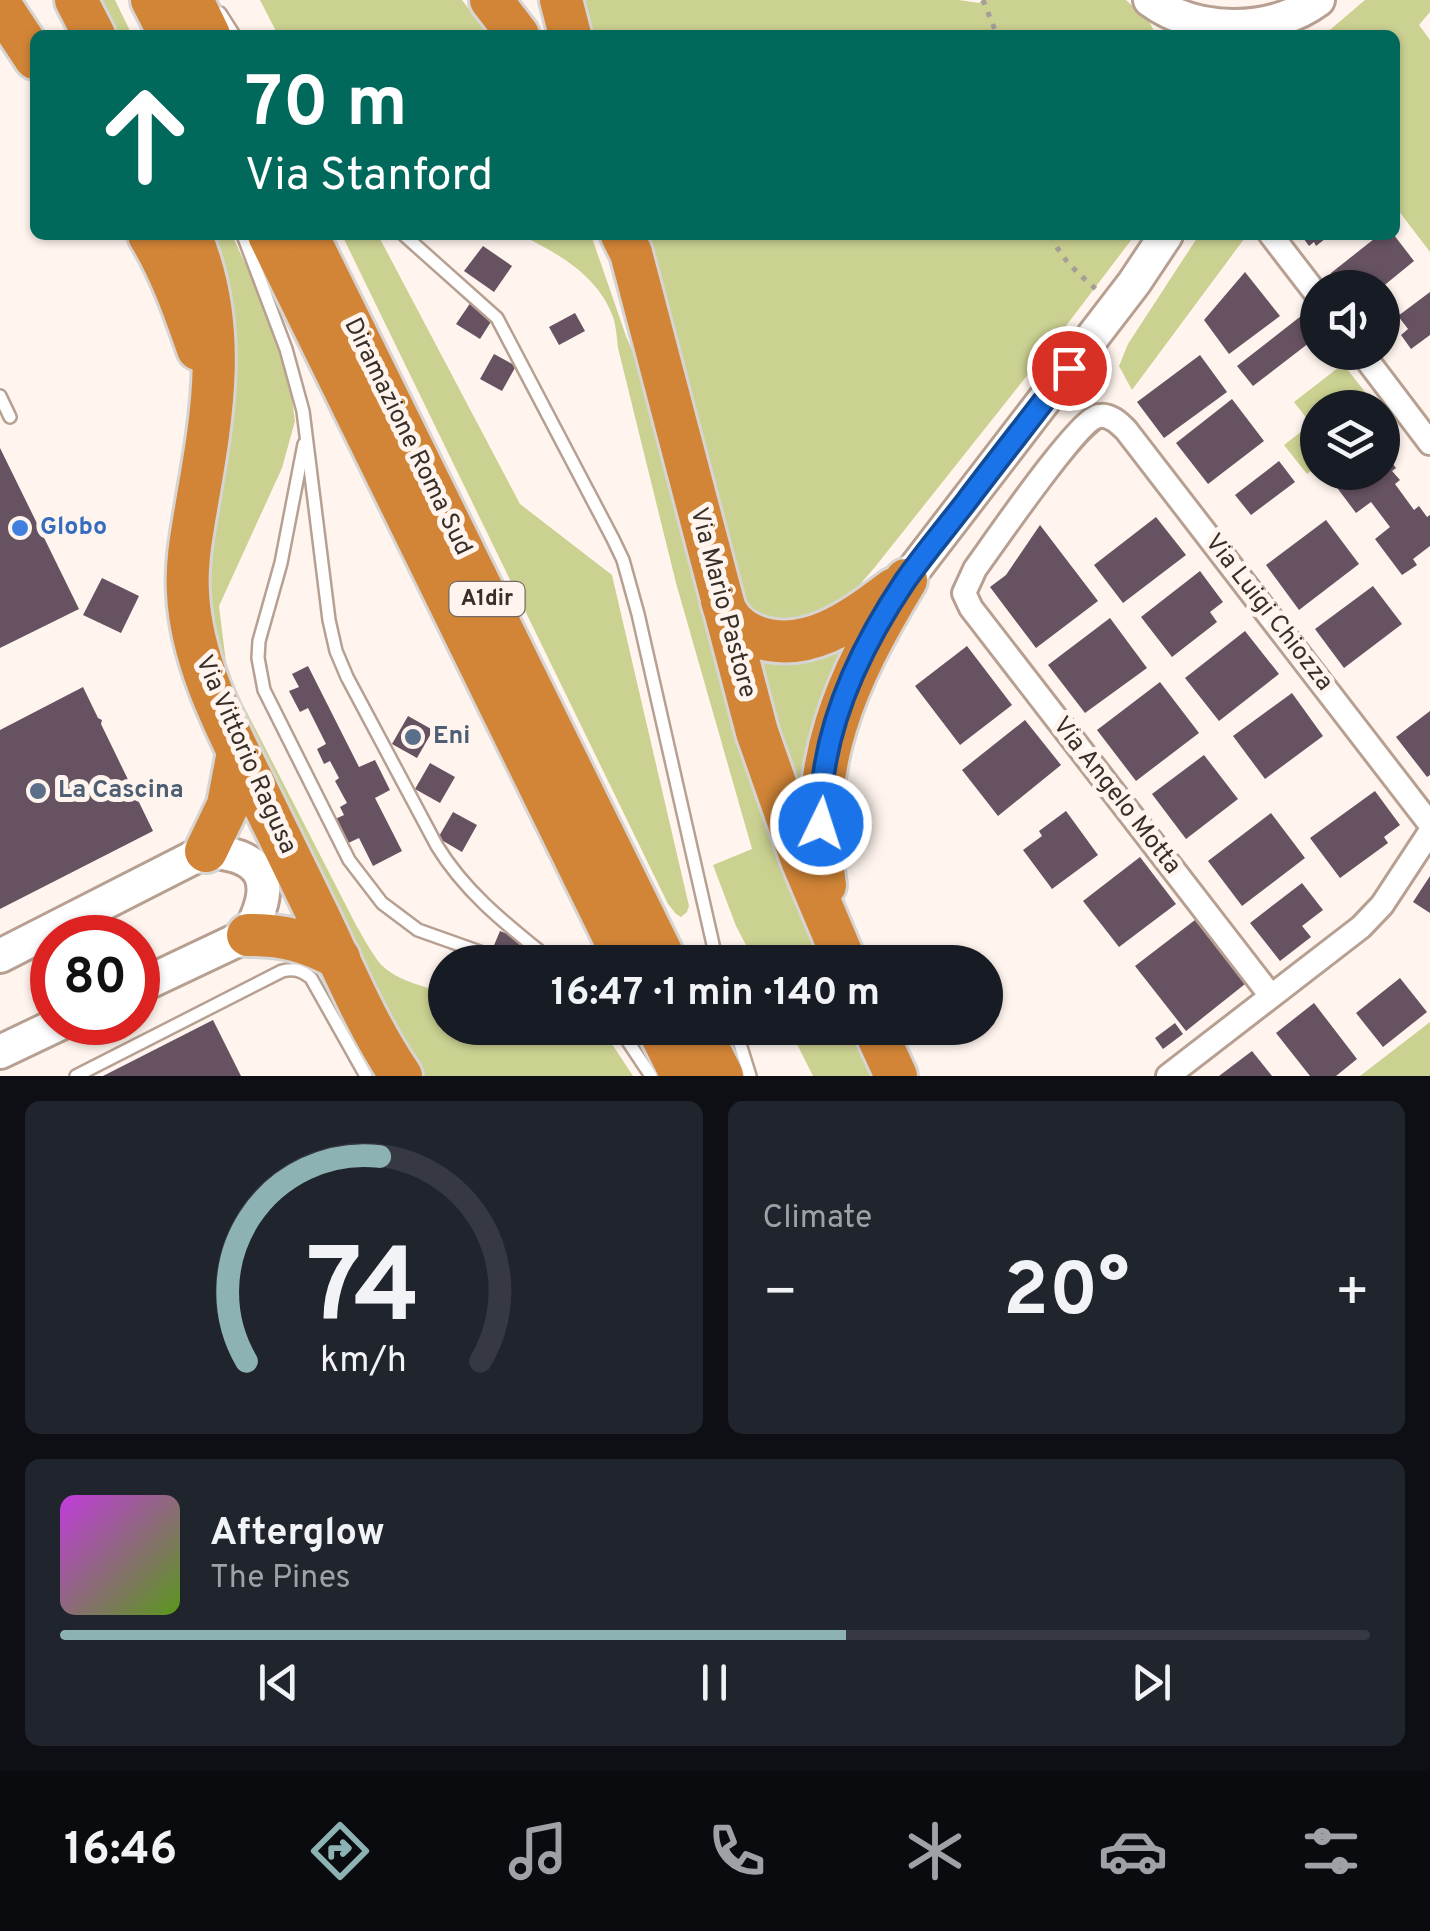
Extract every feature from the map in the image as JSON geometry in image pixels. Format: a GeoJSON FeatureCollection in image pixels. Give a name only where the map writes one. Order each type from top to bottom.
{"type":"FeatureCollection","features":[{"type":"Feature","properties":{"kind":"highway"},"geometry":{"type":"LineString","coordinates":[[76,0],[91,30]]}},
{"type":"Feature","properties":{"kind":"highway"},"geometry":{"type":"LineString","coordinates":[[152,0],[167,30]]}},
{"type":"Feature","properties":{"kind":"highway"},"geometry":{"type":"LineString","coordinates":[[192,0],[207,30]]}},
{"type":"Feature","properties":{"kind":"highway"},"geometry":{"type":"LineString","coordinates":[[491,0],[514,30]]}},
{"type":"Feature","properties":{"kind":"highway"},"geometry":{"type":"LineString","coordinates":[[561,0],[569,30]]}},
{"type":"Feature","properties":{"kind":"highway"},"geometry":{"type":"LineString","coordinates":[[0,4],[30,50]]}},
{"type":"Feature","properties":{"kind":"highway"},"geometry":{"type":"LineString","coordinates":[[152,240],[185,309],[214,394]]}},
{"type":"Feature","properties":{"kind":"highway","name":"Via Vittorio Ragusa"},"geometry":{"type":"LineString","coordinates":[[192,240],[212,309],[214,394],[190,540],[187,588],[196,643],[238,752],[374,1031],[401,1076]]}},
{"type":"Feature","properties":{"kind":"highway","name":"Diramazione Roma Sud"},"geometry":{"type":"LineString","coordinates":[[270,240],[618,945]]}},
{"type":"Feature","properties":{"kind":"highway","name":"Diramazione Roma Sud"},"geometry":{"type":"LineString","coordinates":[[310,240],[658,945]]}},
{"type":"Feature","properties":{"kind":"highway","name":"Via Mario Pastore"},"geometry":{"type":"LineString","coordinates":[[626,241],[767,767],[838,945]]}},
{"type":"Feature","properties":{"kind":"highway"},"geometry":{"type":"LineString","coordinates":[[714,574],[725,613],[751,634],[781,642],[807,639],[831,630],[906,580]]}},
{"type":"Feature","properties":{"kind":"highway"},"geometry":{"type":"LineString","coordinates":[[840,945],[824,880],[820,810],[825,770],[851,680],[906,580]]}},
{"type":"Feature","properties":{"kind":"highway"},"geometry":{"type":"LineString","coordinates":[[206,852],[228,804],[238,752]]}},
{"type":"Feature","properties":{"kind":"highway"},"geometry":{"type":"LineString","coordinates":[[248,935],[296,938],[339,958]]}},
{"type":"Feature","properties":{"kind":"highway"},"geometry":{"type":"LineString","coordinates":[[666,1045],[682,1076]]}},
{"type":"Feature","properties":{"kind":"highway"},"geometry":{"type":"LineString","coordinates":[[706,1045],[722,1076]]}},
{"type":"Feature","properties":{"kind":"highway"},"geometry":{"type":"LineString","coordinates":[[882,1045],[896,1076]]}},
{"type":"Feature","properties":{"kind":"street"},"geometry":{"type":"LineString","coordinates":[[1163,15],[1233,25],[1258,25],[1295,17]]}},
{"type":"Feature","properties":{"kind":"street"},"geometry":{"type":"LineString","coordinates":[[906,580],[1115,308],[1163,240]]}},
{"type":"Feature","properties":{"kind":"street"},"geometry":{"type":"LineString","coordinates":[[1275,240],[1300,273]]}},
{"type":"Feature","properties":{"kind":"street"},"geometry":{"type":"LineString","coordinates":[[1375,370],[1430,443]]}},
{"type":"Feature","properties":{"kind":"street","name":"Via Luigi Chiozza"},"geometry":{"type":"LineString","coordinates":[[964,593],[974,569],[1071,440],[1089,420],[1108,416],[1126,430],[1430,824]]}},
{"type":"Feature","properties":{"kind":"street","name":"Via Angelo Motta"},"geometry":{"type":"LineString","coordinates":[[964,593],[971,608],[1272,996]]}},
{"type":"Feature","properties":{"kind":"street"},"geometry":{"type":"LineString","coordinates":[[1168,1076],[1372,917],[1430,832]]}},
{"type":"Feature","properties":{"kind":"street"},"geometry":{"type":"LineString","coordinates":[[0,956],[206,852],[233,854],[247,860],[262,876],[264,885],[264,898],[248,935],[160,977]]}},
{"type":"Feature","properties":{"kind":"street"},"geometry":{"type":"LineString","coordinates":[[0,1052],[30,1038]]}},
{"type":"Feature","properties":{"kind":"lane"},"geometry":{"type":"LineString","coordinates":[[212,0],[231,30]]}},
{"type":"Feature","properties":{"kind":"lane"},"geometry":{"type":"LineString","coordinates":[[245,240],[286,350],[307,430],[329,620],[341,665],[452,868],[483,904],[532,945]]}},
{"type":"Feature","properties":{"kind":"lane"},"geometry":{"type":"LineString","coordinates":[[410,240],[497,318],[614,538],[638,614],[713,945]]}},
{"type":"Feature","properties":{"kind":"lane"},"geometry":{"type":"LineString","coordinates":[[0,396],[10,417]]}},
{"type":"Feature","properties":{"kind":"lane"},"geometry":{"type":"LineString","coordinates":[[307,430],[281,563],[259,641],[264,690],[349,860],[382,904],[418,930],[460,945]]}},
{"type":"Feature","properties":{"kind":"lane"},"geometry":{"type":"LineString","coordinates":[[76,1076],[290,969],[311,978],[366,1076]]}},
{"type":"Feature","properties":{"kind":"lane"},"geometry":{"type":"LineString","coordinates":[[630,1045],[651,1076]]}},
{"type":"Feature","properties":{"kind":"lane"},"geometry":{"type":"LineString","coordinates":[[741,1045],[750,1076]]}},
{"type":"Feature","properties":{"kind":"path"},"geometry":{"type":"LineString","coordinates":[[983,0],[995,30]]}},
{"type":"Feature","properties":{"kind":"path"},"geometry":{"type":"LineString","coordinates":[[1053,240],[1080,276],[1115,308]]}},
{"type":"Feature","properties":{"kind":"green space"},"geometry":{"type":"Polygon","coordinates":[[[92,0],[115,0],[130,30],[107,30],[92,0]]]}},
{"type":"Feature","properties":{"kind":"green space"},"geometry":{"type":"Polygon","coordinates":[[[260,0],[462,0],[485,30],[275,30],[260,0]]]}},
{"type":"Feature","properties":{"kind":"green space"},"geometry":{"type":"Polygon","coordinates":[[[585,0],[1126,0],[1154,30],[593,30],[585,0]]]}},
{"type":"Feature","properties":{"kind":"green space"},"geometry":{"type":"Polygon","coordinates":[[[1365,0],[1430,0],[1430,12],[1419,25],[1430,40],[1430,252],[1400,213],[1400,30],[1331,29],[1365,0]]]}},
{"type":"Feature","properties":{"kind":"green space"},"geometry":{"type":"Polygon","coordinates":[[[203,240],[234,240],[271,319],[288,370],[295,421],[282,468],[219,606],[226,663],[235,689],[356,925],[384,968],[428,987],[428,1045],[613,1045],[633,1076],[422,1076],[402,1047],[222,682],[203,609],[203,240]]]}},
{"type":"Feature","properties":{"kind":"green space"},"geometry":{"type":"Polygon","coordinates":[[[344,240],[381,240],[520,504],[612,575],[689,906],[681,917],[668,904],[344,240]]]}},
{"type":"Feature","properties":{"kind":"green space"},"geometry":{"type":"Polygon","coordinates":[[[530,240],[593,240],[646,383],[824,945],[746,945],[713,865],[752,849],[676,583],[613,317],[587,277],[530,240]]]}},
{"type":"Feature","properties":{"kind":"green space"},"geometry":{"type":"Polygon","coordinates":[[[648,240],[1131,240],[839,609],[812,622],[781,622],[761,618],[744,606],[648,240]]]}},
{"type":"Feature","properties":{"kind":"green space"},"geometry":{"type":"Polygon","coordinates":[[[1196,240],[1243,240],[1132,390],[1119,366],[1128,344],[1196,240]]]}},
{"type":"Feature","properties":{"kind":"green space"},"geometry":{"type":"Polygon","coordinates":[[[1335,370],[1348,370],[1364,390],[1309,390],[1335,370]]]}},
{"type":"Feature","properties":{"kind":"green space"},"geometry":{"type":"Polygon","coordinates":[[[1300,433],[1300,465],[1284,445],[1300,433]]]}},
{"type":"Feature","properties":{"kind":"green space"},"geometry":{"type":"Polygon","coordinates":[[[856,634],[800,797],[756,649],[856,634]]]}},
{"type":"Feature","properties":{"kind":"green space"},"geometry":{"type":"Polygon","coordinates":[[[1430,1022],[1430,1076],[1360,1076],[1430,1022]]]}},
{"type":"Feature","properties":{"kind":"green space"},"geometry":{"type":"Polygon","coordinates":[[[798,1045],[866,1045],[880,1076],[813,1076],[798,1045]]]}},
{"type":"Feature","properties":{"kind":"building"},"geometry":{"type":"Polygon","coordinates":[[[1305,240],[1324,240],[1316,246],[1314,242],[1309,246],[1305,240]]]}},
{"type":"Feature","properties":{"kind":"building"},"geometry":{"type":"Polygon","coordinates":[[[1373,240],[1398,240],[1414,261],[1400,272],[1335,270],[1373,240]]]}},
{"type":"Feature","properties":{"kind":"building"},"geometry":{"type":"Polygon","coordinates":[[[483,246],[512,266],[494,292],[464,271],[483,246]]]}},
{"type":"Feature","properties":{"kind":"building"},"geometry":{"type":"Polygon","coordinates":[[[1245,272],[1280,316],[1229,354],[1204,320],[1245,272]]]}},
{"type":"Feature","properties":{"kind":"building"},"geometry":{"type":"Polygon","coordinates":[[[1430,292],[1430,335],[1411,349],[1401,335],[1408,329],[1400,314],[1430,292]]]}},
{"type":"Feature","properties":{"kind":"building"},"geometry":{"type":"Polygon","coordinates":[[[471,302],[494,317],[480,339],[456,324],[471,302]]]}},
{"type":"Feature","properties":{"kind":"building"},"geometry":{"type":"Polygon","coordinates":[[[575,313],[585,331],[559,345],[549,327],[575,313]]]}},
{"type":"Feature","properties":{"kind":"building"},"geometry":{"type":"Polygon","coordinates":[[[1300,317],[1300,350],[1253,386],[1237,366],[1300,317]]]}},
{"type":"Feature","properties":{"kind":"building"},"geometry":{"type":"Polygon","coordinates":[[[494,354],[516,366],[502,391],[480,379],[494,354]]]}},
{"type":"Feature","properties":{"kind":"building"},"geometry":{"type":"Polygon","coordinates":[[[1200,355],[1227,392],[1164,438],[1137,402],[1200,355]]]}},
{"type":"Feature","properties":{"kind":"building"},"geometry":{"type":"Polygon","coordinates":[[[1232,399],[1264,441],[1208,484],[1176,443],[1232,399]]]}},
{"type":"Feature","properties":{"kind":"building","name":"Globo"},"geometry":{"type":"Polygon","coordinates":[[[0,448],[79,609],[0,648],[0,448]]]}},
{"type":"Feature","properties":{"kind":"building"},"geometry":{"type":"Polygon","coordinates":[[[1279,461],[1295,482],[1251,515],[1235,495],[1279,461]]]}},
{"type":"Feature","properties":{"kind":"building"},"geometry":{"type":"Polygon","coordinates":[[[1339,490],[1399,490],[1414,510],[1419,506],[1427,517],[1430,515],[1430,546],[1413,559],[1417,565],[1402,575],[1375,539],[1390,527],[1371,502],[1356,513],[1339,490]]]}},
{"type":"Feature","properties":{"kind":"building"},"geometry":{"type":"Polygon","coordinates":[[[1156,517],[1186,555],[1123,603],[1094,565],[1156,517]]]}},
{"type":"Feature","properties":{"kind":"building"},"geometry":{"type":"Polygon","coordinates":[[[1326,520],[1359,564],[1299,610],[1266,565],[1326,520]]]}},
{"type":"Feature","properties":{"kind":"building"},"geometry":{"type":"Polygon","coordinates":[[[1040,525],[1098,601],[1036,648],[990,587],[1006,575],[1040,525]]]}},
{"type":"Feature","properties":{"kind":"building"},"geometry":{"type":"Polygon","coordinates":[[[1200,571],[1223,602],[1210,612],[1217,622],[1172,657],[1141,617],[1200,571]]]}},
{"type":"Feature","properties":{"kind":"building"},"geometry":{"type":"Polygon","coordinates":[[[102,578],[139,596],[121,633],[83,615],[102,578]]]}},
{"type":"Feature","properties":{"kind":"building"},"geometry":{"type":"Polygon","coordinates":[[[1373,586],[1402,624],[1344,668],[1315,629],[1373,586]]]}},
{"type":"Feature","properties":{"kind":"building"},"geometry":{"type":"Polygon","coordinates":[[[1110,618],[1147,668],[1085,713],[1048,665],[1110,618]]]}},
{"type":"Feature","properties":{"kind":"building"},"geometry":{"type":"Polygon","coordinates":[[[1245,631],[1279,674],[1219,721],[1185,678],[1245,631]]]}},
{"type":"Feature","properties":{"kind":"building"},"geometry":{"type":"Polygon","coordinates":[[[967,646],[1012,705],[960,745],[915,686],[967,646]]]}},
{"type":"Feature","properties":{"kind":"building"},"geometry":{"type":"Polygon","coordinates":[[[308,666],[359,767],[375,760],[390,790],[375,798],[402,851],[373,866],[359,838],[346,844],[333,820],[344,815],[340,807],[347,803],[335,781],[339,778],[330,761],[324,764],[317,749],[326,744],[308,708],[300,712],[289,691],[299,687],[292,674],[308,666]]]}},
{"type":"Feature","properties":{"kind":"building"},"geometry":{"type":"Polygon","coordinates":[[[1160,682],[1199,733],[1136,781],[1097,730],[1160,682]]]}},
{"type":"Feature","properties":{"kind":"building"},"geometry":{"type":"Polygon","coordinates":[[[83,687],[153,831],[0,909],[0,730],[83,687]]]}},
{"type":"Feature","properties":{"kind":"building"},"geometry":{"type":"Polygon","coordinates":[[[1292,693],[1323,736],[1265,779],[1233,736],[1292,693]]]}},
{"type":"Feature","properties":{"kind":"building"},"geometry":{"type":"Polygon","coordinates":[[[1430,711],[1430,775],[1427,777],[1396,737],[1430,711]]]}},
{"type":"Feature","properties":{"kind":"building","name":"Eni"},"geometry":{"type":"Polygon","coordinates":[[[408,716],[433,730],[417,758],[392,744],[408,716]]]}},
{"type":"Feature","properties":{"kind":"building"},"geometry":{"type":"Polygon","coordinates":[[[1025,720],[1061,765],[998,816],[962,770],[1025,720]]]}},
{"type":"Feature","properties":{"kind":"building"},"geometry":{"type":"Polygon","coordinates":[[[1204,755],[1238,799],[1186,839],[1152,794],[1204,755]]]}},
{"type":"Feature","properties":{"kind":"building","name":"Eni"},"geometry":{"type":"Polygon","coordinates":[[[430,763],[455,777],[440,803],[415,789],[430,763]]]}},
{"type":"Feature","properties":{"kind":"building"},"geometry":{"type":"Polygon","coordinates":[[[1375,791],[1400,825],[1384,837],[1388,843],[1340,878],[1310,838],[1375,791]]]}},
{"type":"Feature","properties":{"kind":"building"},"geometry":{"type":"Polygon","coordinates":[[[1066,811],[1098,855],[1052,889],[1023,850],[1042,836],[1039,831],[1066,811]]]}},
{"type":"Feature","properties":{"kind":"building","name":"Eni"},"geometry":{"type":"Polygon","coordinates":[[[453,812],[477,825],[462,852],[438,838],[453,812]]]}},
{"type":"Feature","properties":{"kind":"building"},"geometry":{"type":"Polygon","coordinates":[[[1271,813],[1305,858],[1242,906],[1208,861],[1271,813]]]}},
{"type":"Feature","properties":{"kind":"building"},"geometry":{"type":"Polygon","coordinates":[[[1140,857],[1176,904],[1119,947],[1083,901],[1140,857]]]}},
{"type":"Feature","properties":{"kind":"building"},"geometry":{"type":"Polygon","coordinates":[[[1430,876],[1430,913],[1413,902],[1430,876]]]}},
{"type":"Feature","properties":{"kind":"building"},"geometry":{"type":"Polygon","coordinates":[[[1302,883],[1323,910],[1302,926],[1311,937],[1280,961],[1250,923],[1302,883]]]}},
{"type":"Feature","properties":{"kind":"building"},"geometry":{"type":"Polygon","coordinates":[[[1195,920],[1245,984],[1186,1031],[1135,966],[1195,920]]]}},
{"type":"Feature","properties":{"kind":"building"},"geometry":{"type":"Polygon","coordinates":[[[500,931],[533,944],[533,945],[494,945],[500,931]]]}},
{"type":"Feature","properties":{"kind":"building"},"geometry":{"type":"Polygon","coordinates":[[[1400,978],[1427,1012],[1383,1047],[1356,1013],[1400,978]]]}},
{"type":"Feature","properties":{"kind":"building"},"geometry":{"type":"Polygon","coordinates":[[[1314,1003],[1357,1059],[1336,1076],[1310,1076],[1276,1033],[1314,1003]]]}},
{"type":"Feature","properties":{"kind":"building"},"geometry":{"type":"Polygon","coordinates":[[[213,1020],[241,1076],[103,1076],[213,1020]]]}},
{"type":"Feature","properties":{"kind":"building"},"geometry":{"type":"Polygon","coordinates":[[[1175,1023],[1183,1034],[1163,1049],[1155,1038],[1175,1023]]]}},
{"type":"Feature","properties":{"kind":"building"},"geometry":{"type":"Polygon","coordinates":[[[1252,1051],[1272,1076],[1219,1076],[1252,1051]]]}},
{"type":"Feature","properties":{"kind":"place","name":"Globo"},"geometry":{"type":"Point","coordinates":[20,528]}},
{"type":"Feature","properties":{"kind":"place","name":"Eni"},"geometry":{"type":"Point","coordinates":[413,737]}},
{"type":"Feature","properties":{"kind":"place","name":"La Cascina"},"geometry":{"type":"Point","coordinates":[38,791]}},
{"type":"Feature","properties":{"kind":"route"},"geometry":{"type":"LineString","coordinates":[[821,824],[825,770],[840,710],[875,631],[906,580],[1069,368]]}}]}
